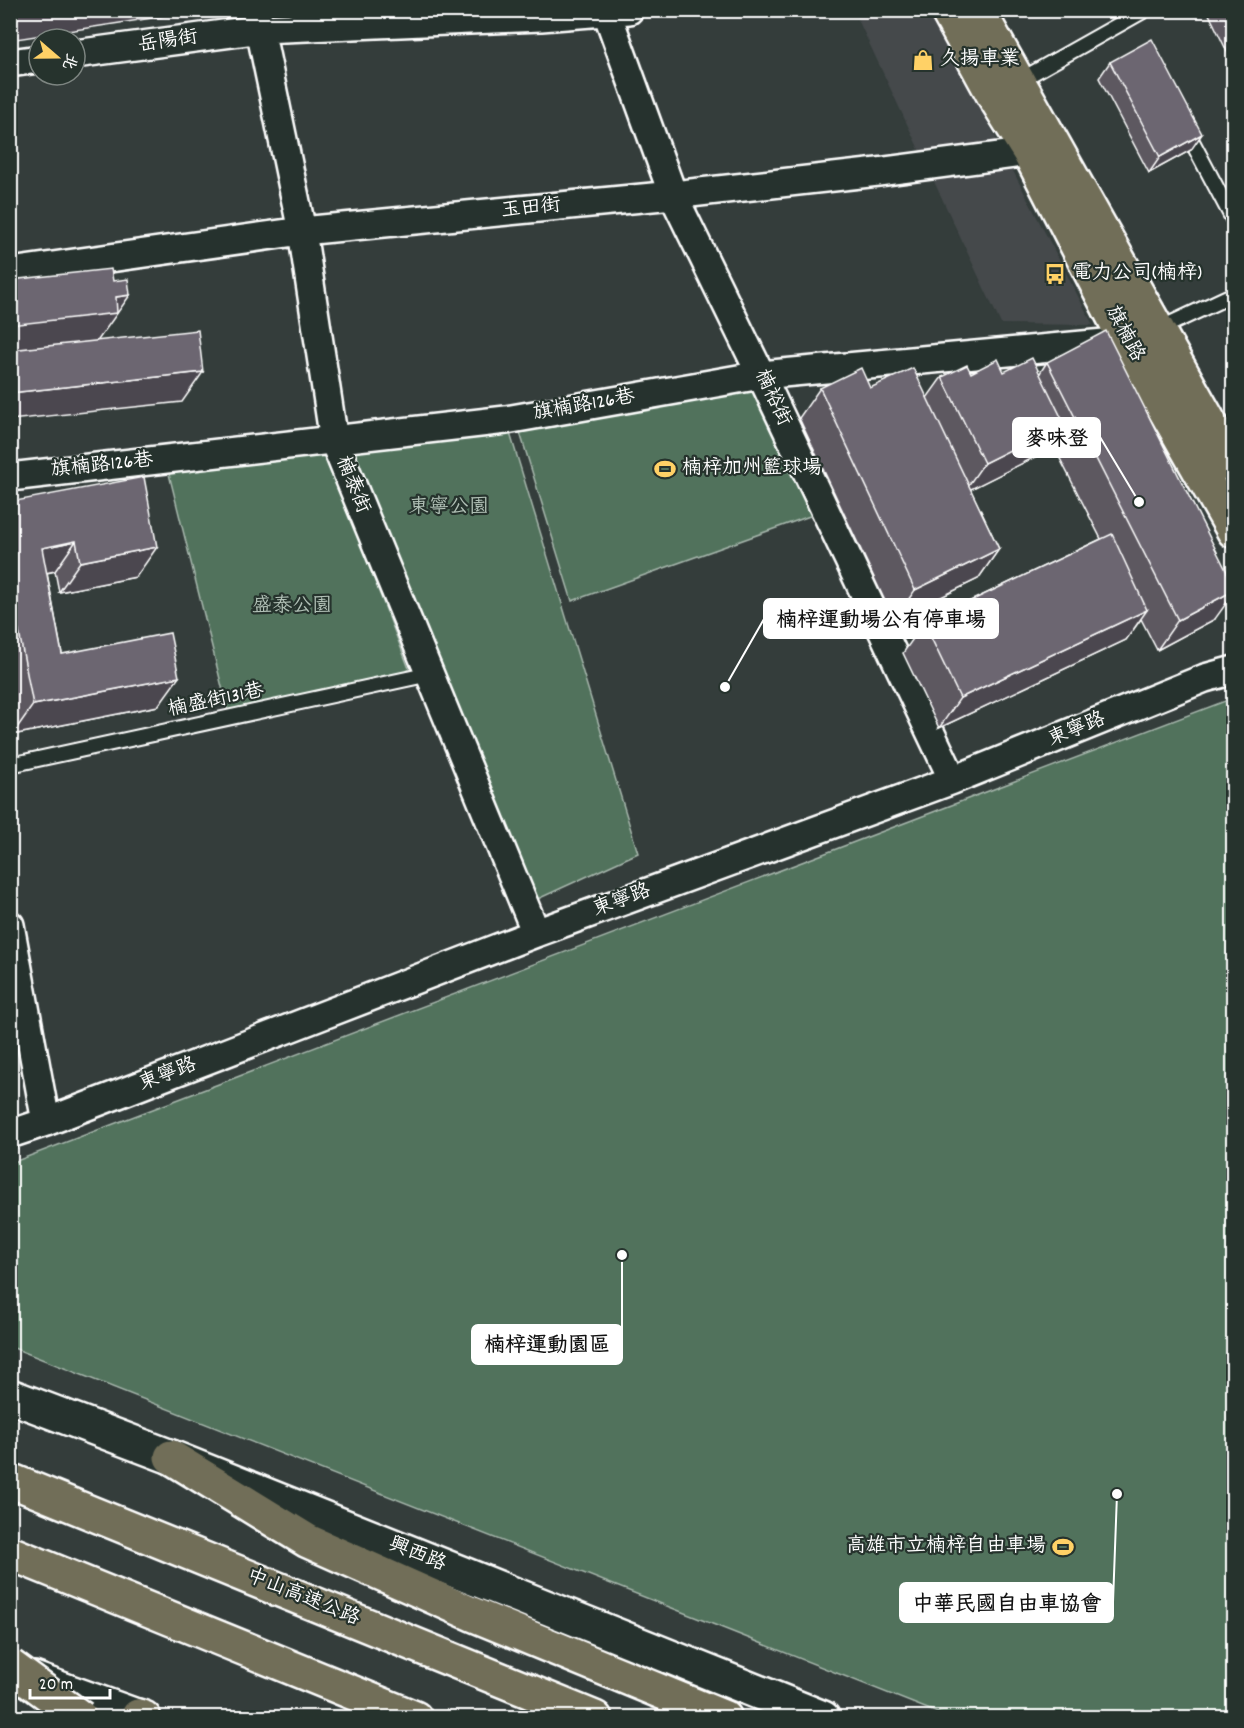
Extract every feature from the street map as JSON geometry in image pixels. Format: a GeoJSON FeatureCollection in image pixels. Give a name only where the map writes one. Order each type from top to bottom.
{"type":"FeatureCollection","features":[{"type":"Feature","properties":{"kind":"main road","name":"旗楠路"},"geometry":{"type":"LineString","coordinates":[[947,10],[994,96],[1040,147],[1156,330],[1233,466]]}},
{"type":"Feature","properties":{"kind":"main road","name":"旗楠路"},"geometry":{"type":"LineString","coordinates":[[978,10],[1017,82],[1040,147],[1126,341],[1233,531]]}},
{"type":"Feature","properties":{"kind":"main road"},"geometry":{"type":"LineString","coordinates":[[171,1457],[308,1541],[472,1614],[725,1718]]}},
{"type":"Feature","properties":{"kind":"main road","name":"中山高速公路"},"geometry":{"type":"LineString","coordinates":[[10,1480],[595,1718]]}},
{"type":"Feature","properties":{"kind":"main road"},"geometry":{"type":"LineString","coordinates":[[10,1553],[415,1718]]}},
{"type":"Feature","properties":{"kind":"main road"},"geometry":{"type":"LineString","coordinates":[[10,1669],[81,1718]]}},
{"type":"Feature","properties":{"kind":"street","name":"岳陽街"},"geometry":{"type":"LineString","coordinates":[[87,52],[259,20],[614,11]]}},
{"type":"Feature","properties":{"kind":"street","name":"楠裕街"},"geometry":{"type":"LineString","coordinates":[[614,11],[673,195],[762,375],[952,780]]}},
{"type":"Feature","properties":{"kind":"street","name":"楠泰街"},"geometry":{"type":"LineString","coordinates":[[259,20],[302,231],[334,441],[536,933]]}},
{"type":"Feature","properties":{"kind":"street"},"geometry":{"type":"LineString","coordinates":[[10,63],[27,61]]}},
{"type":"Feature","properties":{"kind":"street","name":"玉田街"},"geometry":{"type":"LineString","coordinates":[[10,272],[302,231],[673,195],[878,172],[1040,147]]}},
{"type":"Feature","properties":{"kind":"street","name":"旗楠路126巷"},"geometry":{"type":"LineString","coordinates":[[10,477],[506,420],[762,375],[1126,341],[1156,330]]}},
{"type":"Feature","properties":{"kind":"street","name":"東寧路"},"geometry":{"type":"LineString","coordinates":[[10,1134],[536,933],[952,780],[1205,678],[1233,670]]}},
{"type":"Feature","properties":{"kind":"street"},"geometry":{"type":"LineString","coordinates":[[10,925],[46,1122]]}},
{"type":"Feature","properties":{"kind":"street","name":"興西路"},"geometry":{"type":"LineString","coordinates":[[10,1396],[171,1457],[823,1718]]}},
{"type":"Feature","properties":{"kind":"street"},"geometry":{"type":"LineString","coordinates":[[10,1669],[141,1717]]}},
{"type":"Feature","properties":{"kind":"lane"},"geometry":{"type":"LineString","coordinates":[[1017,82],[1145,10]]}},
{"type":"Feature","properties":{"kind":"lane"},"geometry":{"type":"LineString","coordinates":[[1179,117],[1233,221]]}},
{"type":"Feature","properties":{"kind":"lane"},"geometry":{"type":"LineString","coordinates":[[1156,330],[1233,294]]}},
{"type":"Feature","properties":{"kind":"lane","name":"楠盛街131巷"},"geometry":{"type":"LineString","coordinates":[[10,765],[430,674]]}},
{"type":"Feature","properties":{"kind":"shaded area"},"geometry":{"type":"Polygon","coordinates":[[[854,11],[930,11],[1093,325],[1001,324],[854,11]]]}},
{"type":"Feature","properties":{"kind":"green space","name":"楠梓加州籃球場"},"geometry":{"type":"Polygon","coordinates":[[[757,384],[821,512],[572,601],[518,426],[757,384]]]}},
{"type":"Feature","properties":{"kind":"green space","name":"東寧公園"},"geometry":{"type":"Polygon","coordinates":[[[506,420],[638,853],[529,903],[334,441],[506,420]]]}},
{"type":"Feature","properties":{"kind":"green space","name":"盛泰公園"},"geometry":{"type":"Polygon","coordinates":[[[323,448],[410,671],[228,711],[167,466],[323,448]]]}},
{"type":"Feature","properties":{"kind":"green space"},"geometry":{"type":"Polygon","coordinates":[[[1233,698],[1233,1717],[948,1717],[11,1347],[11,1163],[1233,698]]]}},
{"type":"Feature","properties":{"kind":"building"},"geometry":{"type":"Polygon","coordinates":[[[10,10],[30,10],[10,13],[10,10]]]}},
{"type":"Feature","properties":{"kind":"building"},"geometry":{"type":"Polygon","coordinates":[[[1152,39],[1202,134],[1160,157],[1110,62],[1152,39]]]}},
{"type":"Feature","properties":{"kind":"building"},"geometry":{"type":"Polygon","coordinates":[[[111,269],[113,281],[128,279],[130,295],[116,297],[117,313],[10,325],[10,280],[111,269]]]}},
{"type":"Feature","properties":{"kind":"building"},"geometry":{"type":"Polygon","coordinates":[[[198,330],[203,372],[10,393],[10,350],[198,330]]]}},
{"type":"Feature","properties":{"kind":"building"},"geometry":{"type":"Polygon","coordinates":[[[1106,331],[1233,584],[1233,591],[1178,620],[1047,362],[1106,331]]]}},
{"type":"Feature","properties":{"kind":"building"},"geometry":{"type":"Polygon","coordinates":[[[1032,358],[1064,423],[984,463],[942,377],[967,365],[971,373],[998,359],[1004,372],[1032,358]]]}},
{"type":"Feature","properties":{"kind":"building"},"geometry":{"type":"Polygon","coordinates":[[[861,368],[870,388],[913,368],[999,549],[915,590],[820,388],[861,368]]]}},
{"type":"Feature","properties":{"kind":"building"},"geometry":{"type":"Polygon","coordinates":[[[144,477],[157,547],[80,562],[76,541],[42,548],[62,654],[170,633],[179,677],[33,705],[10,585],[10,502],[144,477]]]}},
{"type":"Feature","properties":{"kind":"building"},"geometry":{"type":"Polygon","coordinates":[[[1112,534],[1147,610],[960,698],[924,623],[1112,534]]]}},
{"type":"Feature","properties":{"kind":"place","name":"久揚車業"},"geometry":{"type":"Point","coordinates":[923,60]}},
{"type":"Feature","properties":{"kind":"place","name":"電力公司(楠梓)"},"geometry":{"type":"Point","coordinates":[1055,274]}},
{"type":"Feature","properties":{"kind":"place","name":"楠梓加州籃球場"},"geometry":{"type":"Point","coordinates":[665,469]}},
{"type":"Feature","properties":{"kind":"place","name":"麥味登"},"geometry":{"type":"Point","coordinates":[1139,502]}},
{"type":"Feature","properties":{"kind":"place","name":"楠梓運動場公有停車場"},"geometry":{"type":"Point","coordinates":[725,687]}},
{"type":"Feature","properties":{"kind":"place","name":"楠梓運動園區"},"geometry":{"type":"Point","coordinates":[622,1255]}},
{"type":"Feature","properties":{"kind":"place","name":"中華民國自由車協會"},"geometry":{"type":"Point","coordinates":[1117,1494]}},
{"type":"Feature","properties":{"kind":"place","name":"高雄市立楠梓自由車場"},"geometry":{"type":"Point","coordinates":[1063,1547]}}]}
